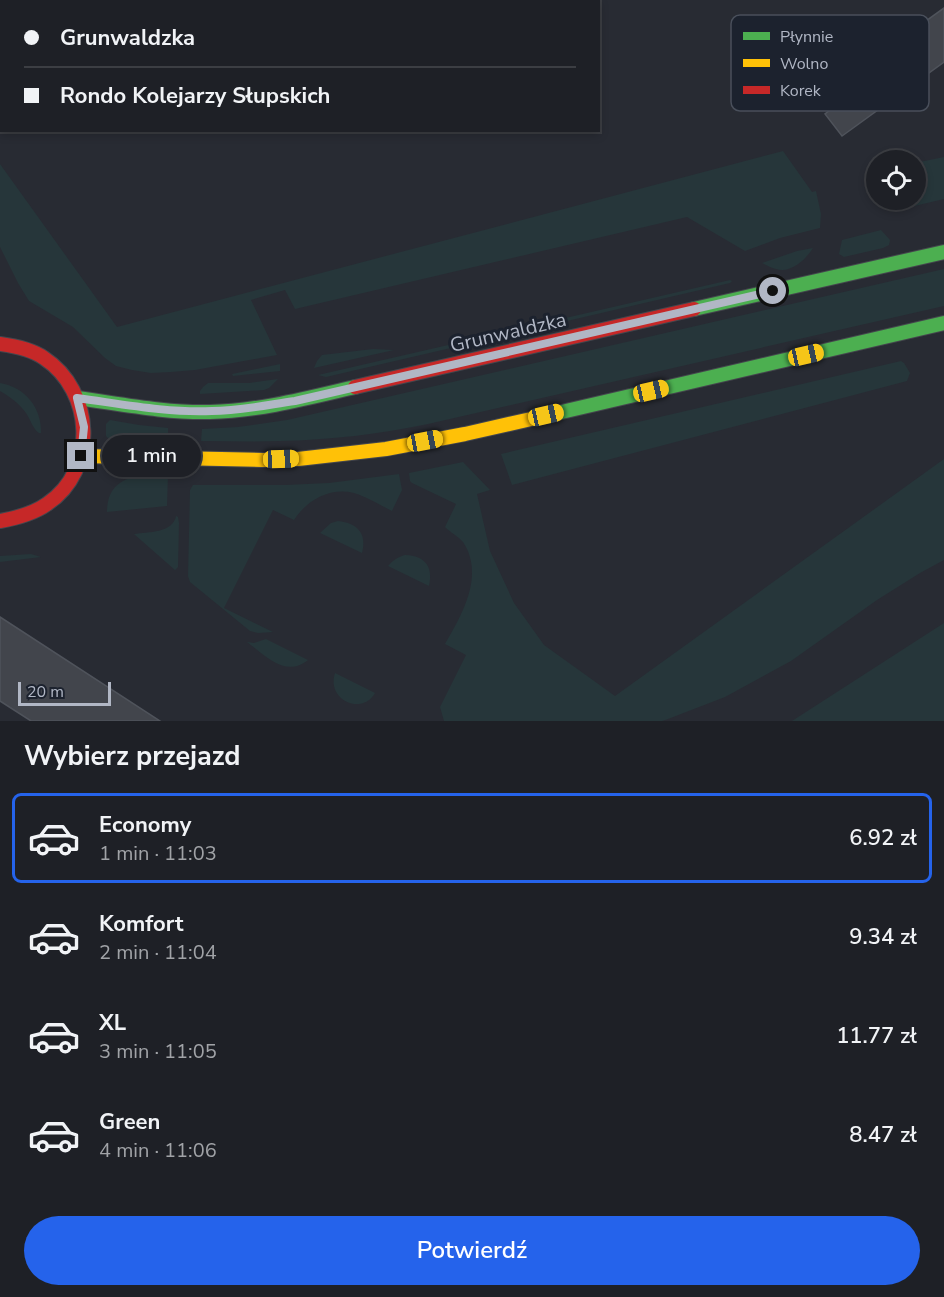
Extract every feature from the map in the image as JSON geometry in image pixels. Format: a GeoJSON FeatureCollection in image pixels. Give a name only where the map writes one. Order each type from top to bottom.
{"type":"FeatureCollection","features":[{"type":"Feature","properties":{"kind":"street","name":"Grunwaldzka"},"geometry":{"type":"LineString","coordinates":[[77,398],[174,411],[255,407],[295,401],[944,252]]}},
{"type":"Feature","properties":{"kind":"street"},"geometry":{"type":"LineString","coordinates":[[81,456],[264,460],[309,458],[386,449],[476,431],[944,323]]}},
{"type":"Feature","properties":{"kind":"street"},"geometry":{"type":"LineString","coordinates":[[0,344],[22,347],[45,359],[64,376],[77,398],[84,427],[81,456],[66,487],[53,501],[36,512],[15,520],[0,521]]}},
{"type":"Feature","properties":{"kind":"shaded area"},"geometry":{"type":"Polygon","coordinates":[[[783,151],[812,192],[816,191],[821,214],[820,228],[780,238],[745,251],[687,217],[295,309],[285,290],[251,300],[277,355],[195,370],[151,373],[116,366],[73,327],[29,301],[0,247],[0,164],[117,327],[783,151]]]}},
{"type":"Feature","properties":{"kind":"shaded area"},"geometry":{"type":"Polygon","coordinates":[[[944,157],[944,199],[926,203],[926,161],[944,157]]]}},
{"type":"Feature","properties":{"kind":"shaded area"},"geometry":{"type":"Polygon","coordinates":[[[881,230],[890,240],[889,245],[844,257],[839,254],[842,240],[881,230]]]}},
{"type":"Feature","properties":{"kind":"shaded area"},"geometry":{"type":"Polygon","coordinates":[[[813,248],[802,261],[787,269],[774,269],[762,263],[797,251],[813,248]]]}},
{"type":"Feature","properties":{"kind":"shaded area"},"geometry":{"type":"Polygon","coordinates":[[[944,269],[944,306],[410,428],[317,439],[201,441],[202,429],[238,427],[287,420],[944,269]]]}},
{"type":"Feature","properties":{"kind":"shaded area"},"geometry":{"type":"Polygon","coordinates":[[[732,281],[730,283],[326,377],[318,375],[732,281]]]}},
{"type":"Feature","properties":{"kind":"shaded area"},"geometry":{"type":"Polygon","coordinates":[[[373,349],[394,350],[314,368],[322,355],[373,349]]]}},
{"type":"Feature","properties":{"kind":"shaded area"},"geometry":{"type":"Polygon","coordinates":[[[901,361],[910,373],[907,381],[512,485],[501,454],[901,361]]]}},
{"type":"Feature","properties":{"kind":"shaded area"},"geometry":{"type":"Polygon","coordinates":[[[280,364],[280,371],[233,376],[232,374],[280,364]]]}},
{"type":"Feature","properties":{"kind":"shaded area"},"geometry":{"type":"Polygon","coordinates":[[[278,379],[264,390],[200,394],[208,383],[249,383],[278,379]]]}},
{"type":"Feature","properties":{"kind":"shaded area"},"geometry":{"type":"Polygon","coordinates":[[[0,383],[17,389],[30,400],[39,415],[41,433],[35,429],[20,406],[0,391],[0,383]]]}},
{"type":"Feature","properties":{"kind":"shaded area"},"geometry":{"type":"Polygon","coordinates":[[[110,420],[168,428],[168,441],[109,439],[106,436],[106,424],[110,420]]]}},
{"type":"Feature","properties":{"kind":"shaded area"},"geometry":{"type":"Polygon","coordinates":[[[944,459],[944,560],[877,600],[791,661],[725,697],[662,721],[444,721],[440,707],[466,655],[445,644],[469,594],[472,568],[463,542],[445,527],[456,504],[412,483],[409,473],[463,462],[490,490],[477,494],[490,551],[514,603],[544,645],[615,696],[944,459]]]}},
{"type":"Feature","properties":{"kind":"shaded area"},"geometry":{"type":"Polygon","coordinates":[[[144,474],[168,474],[167,506],[107,512],[110,496],[117,485],[129,478],[144,474]]]}},
{"type":"Feature","properties":{"kind":"shaded area"},"geometry":{"type":"Polygon","coordinates":[[[399,474],[402,490],[392,511],[364,497],[345,492],[328,494],[312,501],[294,520],[273,510],[224,608],[273,632],[250,631],[190,582],[188,576],[190,490],[193,485],[329,483],[399,474]]]}},
{"type":"Feature","properties":{"kind":"shaded area"},"geometry":{"type":"Polygon","coordinates":[[[176,516],[179,523],[178,567],[175,570],[134,534],[165,529],[174,522],[176,516]]]}},
{"type":"Feature","properties":{"kind":"shaded area"},"geometry":{"type":"Polygon","coordinates":[[[338,521],[351,524],[362,535],[362,553],[320,533],[331,523],[338,521]]]}},
{"type":"Feature","properties":{"kind":"shaded area"},"geometry":{"type":"Polygon","coordinates":[[[31,554],[41,557],[0,562],[0,556],[31,554]]]}},
{"type":"Feature","properties":{"kind":"shaded area"},"geometry":{"type":"Polygon","coordinates":[[[405,555],[423,560],[429,568],[429,586],[388,566],[405,555]]]}},
{"type":"Feature","properties":{"kind":"shaded area"},"geometry":{"type":"Polygon","coordinates":[[[944,623],[944,721],[792,721],[944,623]]]}},
{"type":"Feature","properties":{"kind":"shaded area"},"geometry":{"type":"Polygon","coordinates":[[[266,639],[308,660],[292,667],[284,666],[269,659],[247,642],[254,643],[266,639]]]}},
{"type":"Feature","properties":{"kind":"shaded area"},"geometry":{"type":"Polygon","coordinates":[[[335,673],[375,693],[369,700],[362,703],[347,702],[336,691],[335,673]]]}},
{"type":"Feature","properties":{"kind":"building"},"geometry":{"type":"Polygon","coordinates":[[[944,8],[944,62],[929,73],[929,19],[944,8]]]}},
{"type":"Feature","properties":{"kind":"building"},"geometry":{"type":"Polygon","coordinates":[[[829,111],[876,111],[842,136],[825,114],[829,111]]]}},
{"type":"Feature","properties":{"kind":"building"},"geometry":{"type":"Polygon","coordinates":[[[0,617],[160,721],[31,721],[0,701],[0,617]]]}},
{"type":"Feature","properties":{"kind":"traffic: fast"},"geometry":{"type":"LineString","coordinates":[[694,309],[944,252]]}},
{"type":"Feature","properties":{"kind":"traffic: fast"},"geometry":{"type":"LineString","coordinates":[[540,417],[944,323]]}},
{"type":"Feature","properties":{"kind":"traffic: fast"},"geometry":{"type":"LineString","coordinates":[[77,398],[160,410],[210,412],[265,407],[355,387]]}},
{"type":"Feature","properties":{"kind":"traffic: slow"},"geometry":{"type":"LineString","coordinates":[[81,456],[298,459],[386,449],[540,417]]}},
{"type":"Feature","properties":{"kind":"traffic: jam"},"geometry":{"type":"LineString","coordinates":[[355,387],[694,309]]}},
{"type":"Feature","properties":{"kind":"traffic: jam"},"geometry":{"type":"LineString","coordinates":[[0,344],[34,352],[61,372],[73,390],[80,410],[83,431],[82,452],[75,471],[64,489],[47,504],[36,510],[0,521]]}},
{"type":"Feature","properties":{"kind":"route"},"geometry":{"type":"LineString","coordinates":[[81,456],[84,427],[77,398],[174,411],[213,411],[295,401],[773,291]]}}]}
